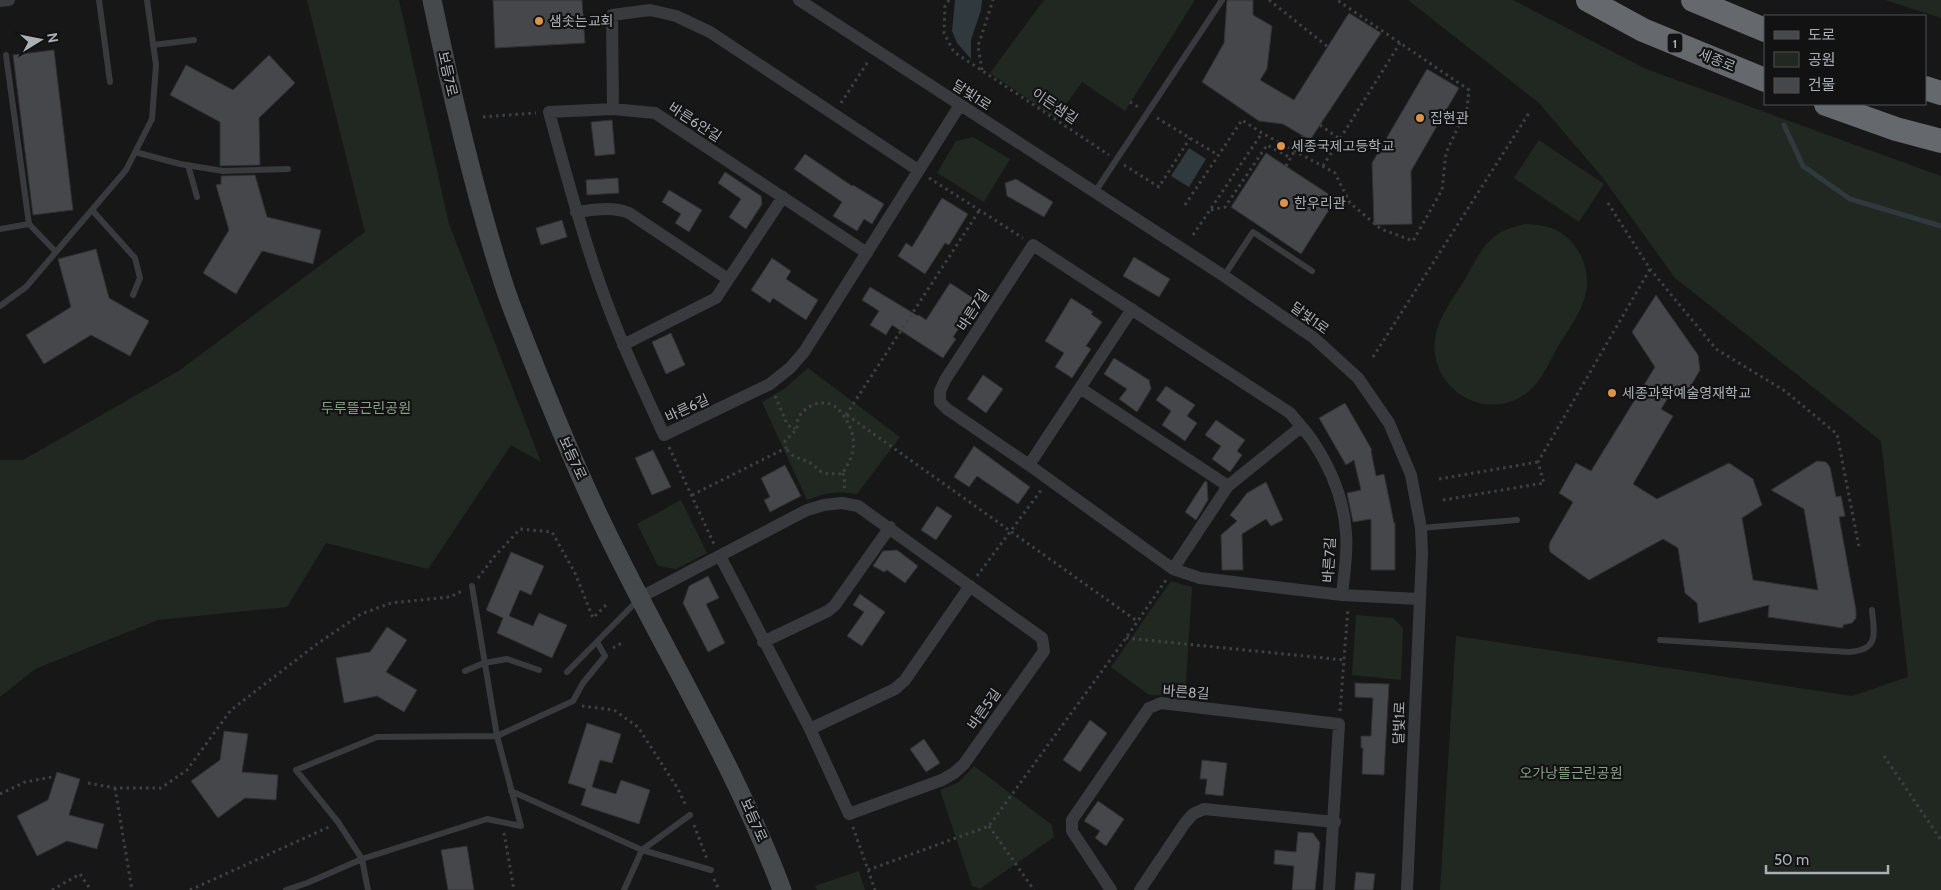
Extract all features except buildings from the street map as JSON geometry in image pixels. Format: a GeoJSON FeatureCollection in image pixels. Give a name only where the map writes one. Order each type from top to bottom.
{"type":"FeatureCollection","features":[{"type":"Feature","properties":{"kind":"highway","name":"세종로"},"geometry":{"type":"LineString","coordinates":[[1588,0],[1643,30],[1764,80]]}},
{"type":"Feature","properties":{"kind":"highway"},"geometry":{"type":"LineString","coordinates":[[1693,0],[1764,30]]}},
{"type":"Feature","properties":{"kind":"highway"},"geometry":{"type":"LineString","coordinates":[[1926,88],[1941,93]]}},
{"type":"Feature","properties":{"kind":"highway"},"geometry":{"type":"LineString","coordinates":[[1829,105],[1896,129],[1941,141]]}},
{"type":"Feature","properties":{"kind":"street"},"geometry":{"type":"LineString","coordinates":[[0,1],[9,0]]}},
{"type":"Feature","properties":{"kind":"street","name":"보듬7로"},"geometry":{"type":"LineString","coordinates":[[432,0],[452,92],[505,287],[556,421],[606,531],[730,769],[765,844],[782,890]]}},
{"type":"Feature","properties":{"kind":"street","name":"달빛1로"},"geometry":{"type":"LineString","coordinates":[[799,0],[1224,276],[1314,338],[1358,378],[1389,423],[1401,447],[1411,475],[1421,528],[1422,554],[1408,890]]}},
{"type":"Feature","properties":{"kind":"street"},"geometry":{"type":"LineString","coordinates":[[613,109],[612,15],[650,10],[676,16],[710,32],[918,170]]}},
{"type":"Feature","properties":{"kind":"street","name":"바른6길"},"geometry":{"type":"LineString","coordinates":[[549,112],[576,212],[600,285],[623,345],[664,435],[770,384],[790,368],[804,352],[960,105]]}},
{"type":"Feature","properties":{"kind":"street","name":"바른6안길"},"geometry":{"type":"LineString","coordinates":[[549,112],[613,109],[654,113],[867,253]]}},
{"type":"Feature","properties":{"kind":"street"},"geometry":{"type":"LineString","coordinates":[[623,345],[716,298],[783,197]]}},
{"type":"Feature","properties":{"kind":"street"},"geometry":{"type":"LineString","coordinates":[[576,212],[618,209],[629,213],[728,280]]}},
{"type":"Feature","properties":{"kind":"street","name":"바른7길"},"geometry":{"type":"LineString","coordinates":[[1033,245],[1290,413],[1313,441],[1329,468],[1341,503],[1346,533],[1345,595],[1200,578],[1173,569],[1029,465],[947,409],[940,402],[940,391],[945,380],[1033,245]]}},
{"type":"Feature","properties":{"kind":"street"},"geometry":{"type":"LineString","coordinates":[[1029,465],[1132,308]]}},
{"type":"Feature","properties":{"kind":"street"},"geometry":{"type":"LineString","coordinates":[[1080,388],[1228,486]]}},
{"type":"Feature","properties":{"kind":"street"},"geometry":{"type":"LineString","coordinates":[[1173,569],[1228,486],[1301,427]]}},
{"type":"Feature","properties":{"kind":"street","name":"바른5길"},"geometry":{"type":"LineString","coordinates":[[641,597],[807,510],[824,505],[842,504],[858,506],[1042,638],[1044,651],[964,764],[942,780],[849,814]]}},
{"type":"Feature","properties":{"kind":"street"},"geometry":{"type":"LineString","coordinates":[[764,642],[828,611],[835,605],[890,528]]}},
{"type":"Feature","properties":{"kind":"street"},"geometry":{"type":"LineString","coordinates":[[720,556],[810,729],[849,814]]}},
{"type":"Feature","properties":{"kind":"street"},"geometry":{"type":"LineString","coordinates":[[810,729],[895,689],[905,680],[970,586]]}},
{"type":"Feature","properties":{"kind":"street"},"geometry":{"type":"LineString","coordinates":[[1345,595],[1419,600]]}},
{"type":"Feature","properties":{"kind":"street","name":"바른8길"},"geometry":{"type":"LineString","coordinates":[[1111,890],[1072,831],[1072,820],[1149,708],[1161,703],[1339,724]]}},
{"type":"Feature","properties":{"kind":"street"},"geometry":{"type":"LineString","coordinates":[[1329,890],[1335,822],[1339,724]]}},
{"type":"Feature","properties":{"kind":"street"},"geometry":{"type":"LineString","coordinates":[[1140,890],[1185,823],[1193,814],[1204,809],[1335,822]]}},
{"type":"Feature","properties":{"kind":"lane"},"geometry":{"type":"LineString","coordinates":[[99,0],[110,82]]}},
{"type":"Feature","properties":{"kind":"lane"},"geometry":{"type":"LineString","coordinates":[[0,306],[26,287],[126,170],[152,119],[156,65],[147,0]]}},
{"type":"Feature","properties":{"kind":"lane"},"geometry":{"type":"LineString","coordinates":[[1095,192],[1222,0]]}},
{"type":"Feature","properties":{"kind":"lane"},"geometry":{"type":"LineString","coordinates":[[153,45],[194,40]]}},
{"type":"Feature","properties":{"kind":"lane"},"geometry":{"type":"LineString","coordinates":[[6,55],[29,224],[56,252]]}},
{"type":"Feature","properties":{"kind":"lane"},"geometry":{"type":"LineString","coordinates":[[135,152],[188,165],[223,171],[288,169]]}},
{"type":"Feature","properties":{"kind":"lane"},"geometry":{"type":"LineString","coordinates":[[188,165],[197,197]]}},
{"type":"Feature","properties":{"kind":"lane"},"geometry":{"type":"LineString","coordinates":[[92,210],[135,258],[140,278],[133,295]]}},
{"type":"Feature","properties":{"kind":"lane"},"geometry":{"type":"LineString","coordinates":[[0,229],[29,224]]}},
{"type":"Feature","properties":{"kind":"lane"},"geometry":{"type":"LineString","coordinates":[[1224,276],[1254,232],[1312,271]]}},
{"type":"Feature","properties":{"kind":"lane"},"geometry":{"type":"LineString","coordinates":[[1421,528],[1517,520]]}},
{"type":"Feature","properties":{"kind":"lane"},"geometry":{"type":"LineString","coordinates":[[286,890],[362,859],[487,819],[521,826],[496,736],[472,586]]}},
{"type":"Feature","properties":{"kind":"lane"},"geometry":{"type":"LineString","coordinates":[[567,672],[641,597]]}},
{"type":"Feature","properties":{"kind":"lane"},"geometry":{"type":"LineString","coordinates":[[1660,640],[1862,652],[1870,646],[1874,634],[1872,610]]}},
{"type":"Feature","properties":{"kind":"lane"},"geometry":{"type":"LineString","coordinates":[[368,890],[362,859],[338,822],[296,770],[377,737],[496,736],[573,701],[583,683],[605,656],[597,642]]}},
{"type":"Feature","properties":{"kind":"lane"},"geometry":{"type":"LineString","coordinates":[[465,671],[484,663],[507,659],[539,670]]}},
{"type":"Feature","properties":{"kind":"lane"},"geometry":{"type":"LineString","coordinates":[[511,791],[642,850],[711,870]]}},
{"type":"Feature","properties":{"kind":"lane"},"geometry":{"type":"LineString","coordinates":[[624,890],[642,850],[690,815]]}},
{"type":"Feature","properties":{"kind":"path","name":"이든샘길"},"geometry":{"type":"LineString","coordinates":[[949,0],[945,6],[944,33],[954,52],[1159,187],[1190,138]]}},
{"type":"Feature","properties":{"kind":"path"},"geometry":{"type":"LineString","coordinates":[[982,71],[978,46],[993,0]]}},
{"type":"Feature","properties":{"kind":"path"},"geometry":{"type":"LineString","coordinates":[[1270,0],[1328,46]]}},
{"type":"Feature","properties":{"kind":"path"},"geometry":{"type":"LineString","coordinates":[[1184,205],[1242,120],[1335,173],[1350,204],[1381,229],[1413,241],[1442,190],[1446,153],[1467,108],[1469,90],[1337,0]]}},
{"type":"Feature","properties":{"kind":"path"},"geometry":{"type":"LineString","coordinates":[[1323,166],[1400,43]]}},
{"type":"Feature","properties":{"kind":"path"},"geometry":{"type":"LineString","coordinates":[[833,115],[870,59]]}},
{"type":"Feature","properties":{"kind":"path"},"geometry":{"type":"LineString","coordinates":[[1130,102],[1218,155]]}},
{"type":"Feature","properties":{"kind":"path"},"geometry":{"type":"LineString","coordinates":[[482,117],[549,112]]}},
{"type":"Feature","properties":{"kind":"path"},"geometry":{"type":"LineString","coordinates":[[1373,357],[1529,113]]}},
{"type":"Feature","properties":{"kind":"path"},"geometry":{"type":"LineString","coordinates":[[1320,125],[1354,149],[1381,149]]}},
{"type":"Feature","properties":{"kind":"path"},"geometry":{"type":"LineString","coordinates":[[1193,235],[1262,133]]}},
{"type":"Feature","properties":{"kind":"path"},"geometry":{"type":"LineString","coordinates":[[1286,166],[1303,136]]}},
{"type":"Feature","properties":{"kind":"path"},"geometry":{"type":"LineString","coordinates":[[1210,210],[1225,207],[1267,144],[1291,158]]}},
{"type":"Feature","properties":{"kind":"path"},"geometry":{"type":"LineString","coordinates":[[918,170],[1033,245]]}},
{"type":"Feature","properties":{"kind":"path"},"geometry":{"type":"LineString","coordinates":[[1608,202],[1650,270],[1716,349],[1784,391],[1836,434],[1859,547]]}},
{"type":"Feature","properties":{"kind":"path"},"geometry":{"type":"LineString","coordinates":[[846,416],[979,211]]}},
{"type":"Feature","properties":{"kind":"path"},"geometry":{"type":"LineString","coordinates":[[1443,500],[1544,483],[1538,462],[1650,270]]}},
{"type":"Feature","properties":{"kind":"path"},"geometry":{"type":"LineString","coordinates":[[770,384],[787,424],[793,429],[797,427]]}},
{"type":"Feature","properties":{"kind":"path"},"geometry":{"type":"LineString","coordinates":[[846,416],[854,439],[852,453],[842,474],[821,472],[813,465],[790,454],[786,448],[785,441],[797,427],[798,418],[805,409],[826,402],[836,406],[846,416],[1137,621]]}},
{"type":"Feature","properties":{"kind":"path"},"geometry":{"type":"LineString","coordinates":[[664,435],[720,556]]}},
{"type":"Feature","properties":{"kind":"path"},"geometry":{"type":"LineString","coordinates":[[692,495],[786,448]]}},
{"type":"Feature","properties":{"kind":"path"},"geometry":{"type":"LineString","coordinates":[[1439,479],[1538,462]]}},
{"type":"Feature","properties":{"kind":"path"},"geometry":{"type":"LineString","coordinates":[[970,586],[1012,532],[1048,480]]}},
{"type":"Feature","properties":{"kind":"path"},"geometry":{"type":"LineString","coordinates":[[88,783],[115,788],[161,788],[186,770],[231,710],[317,644],[361,614],[391,603],[450,597],[472,586],[494,557],[520,529],[552,532],[575,573],[593,618],[606,605]]}},
{"type":"Feature","properties":{"kind":"path"},"geometry":{"type":"LineString","coordinates":[[868,870],[989,826],[1126,638],[1173,569]]}},
{"type":"Feature","properties":{"kind":"path"},"geometry":{"type":"LineString","coordinates":[[1339,724],[1344,660],[1345,595]]}},
{"type":"Feature","properties":{"kind":"path"},"geometry":{"type":"LineString","coordinates":[[1126,638],[1344,660]]}},
{"type":"Feature","properties":{"kind":"path"},"geometry":{"type":"LineString","coordinates":[[573,701],[584,708],[614,710],[638,727],[678,789],[690,815],[718,890]]}},
{"type":"Feature","properties":{"kind":"path"},"geometry":{"type":"LineString","coordinates":[[1884,756],[1941,840]]}},
{"type":"Feature","properties":{"kind":"path"},"geometry":{"type":"LineString","coordinates":[[0,794],[25,782],[52,776]]}},
{"type":"Feature","properties":{"kind":"path"},"geometry":{"type":"LineString","coordinates":[[115,788],[132,890]]}},
{"type":"Feature","properties":{"kind":"path"},"geometry":{"type":"LineString","coordinates":[[849,814],[875,890]]}},
{"type":"Feature","properties":{"kind":"path"},"geometry":{"type":"LineString","coordinates":[[190,890],[338,822]]}},
{"type":"Feature","properties":{"kind":"path"},"geometry":{"type":"LineString","coordinates":[[502,822],[514,890]]}},
{"type":"Feature","properties":{"kind":"path"},"geometry":{"type":"LineString","coordinates":[[989,826],[1034,890]]}},
{"type":"Feature","properties":{"kind":"path"},"geometry":{"type":"LineString","coordinates":[[52,890],[80,874],[91,890]]}},
{"type":"Feature","properties":{"kind":"green space","name":"두루뜰근린공원"},"geometry":{"type":"Polygon","coordinates":[[[307,0],[399,0],[449,224],[541,462],[511,445],[428,569],[326,543],[287,607],[158,620],[35,669],[0,697],[0,460],[23,460],[180,370],[365,232],[307,0]]]}},
{"type":"Feature","properties":{"kind":"green space"},"geometry":{"type":"Polygon","coordinates":[[[1044,0],[1195,0],[1125,111],[1082,82],[1056,118],[990,73],[1044,0]]]}},
{"type":"Feature","properties":{"kind":"green space","name":"오가낭뜰근린공원"},"geometry":{"type":"Polygon","coordinates":[[[1408,0],[1513,0],[1646,69],[1941,176],[1941,890],[1440,890],[1456,636],[1852,696],[1908,677],[1881,441],[1675,278],[1603,178],[1539,103],[1408,0]]]}},
{"type":"Feature","properties":{"kind":"green space"},"geometry":{"type":"Polygon","coordinates":[[[1885,0],[1941,0],[1941,18],[1885,0]]]}},
{"type":"Feature","properties":{"kind":"green space"},"geometry":{"type":"Polygon","coordinates":[[[973,137],[1010,159],[984,202],[937,173],[956,141],[973,137]]]}},
{"type":"Feature","properties":{"kind":"green space"},"geometry":{"type":"Polygon","coordinates":[[[1539,140],[1604,184],[1579,222],[1514,178],[1539,140]]]}},
{"type":"Feature","properties":{"kind":"green space"},"geometry":{"type":"Polygon","coordinates":[[[1525,224],[1554,229],[1572,242],[1585,265],[1587,274],[1586,292],[1578,314],[1538,381],[1529,391],[1517,399],[1504,403],[1483,404],[1466,398],[1449,385],[1438,367],[1435,356],[1436,334],[1448,306],[1489,241],[1501,232],[1525,224]]]}},
{"type":"Feature","properties":{"kind":"green space"},"geometry":{"type":"Polygon","coordinates":[[[808,368],[900,437],[857,494],[832,493],[807,500],[762,402],[784,389],[808,368]]]}},
{"type":"Feature","properties":{"kind":"green space"},"geometry":{"type":"Polygon","coordinates":[[[681,500],[707,553],[676,569],[658,566],[637,524],[681,500]]]}},
{"type":"Feature","properties":{"kind":"green space"},"geometry":{"type":"Polygon","coordinates":[[[1171,581],[1192,587],[1185,696],[1149,695],[1111,667],[1171,581]]]}},
{"type":"Feature","properties":{"kind":"green space"},"geometry":{"type":"Polygon","coordinates":[[[1356,615],[1393,618],[1403,628],[1401,680],[1352,675],[1356,615]]]}},
{"type":"Feature","properties":{"kind":"green space"},"geometry":{"type":"Polygon","coordinates":[[[974,766],[1052,825],[1054,837],[980,889],[972,886],[940,790],[959,782],[974,766]]]}},
{"type":"Feature","properties":{"kind":"green space"},"geometry":{"type":"Polygon","coordinates":[[[859,871],[865,890],[817,890],[815,886],[859,871]]]}},
{"type":"Feature","properties":{"kind":"shaded area"},"geometry":{"type":"Polygon","coordinates":[[[955,0],[982,0],[981,10],[971,40],[971,59],[957,43],[952,31],[955,0]]]}},
{"type":"Feature","properties":{"kind":"shaded area"},"geometry":{"type":"Polygon","coordinates":[[[1189,148],[1206,159],[1189,187],[1171,176],[1189,148]]]}},
{"type":"Feature","properties":{"kind":"waterway"},"geometry":{"type":"LineString","coordinates":[[1784,125],[1803,166],[1850,199],[1941,226]]}},
{"type":"Feature","properties":{"kind":"place","name":"샘솟는교회"},"geometry":{"type":"Point","coordinates":[539,21]}},
{"type":"Feature","properties":{"kind":"place","name":"집현관"},"geometry":{"type":"Point","coordinates":[1420,118]}},
{"type":"Feature","properties":{"kind":"place","name":"세종국제고등학교"},"geometry":{"type":"Point","coordinates":[1281,146]}},
{"type":"Feature","properties":{"kind":"place","name":"한우리관"},"geometry":{"type":"Point","coordinates":[1284,203]}},
{"type":"Feature","properties":{"kind":"place","name":"세종과학예술영재학교"},"geometry":{"type":"Point","coordinates":[1612,393]}}]}
